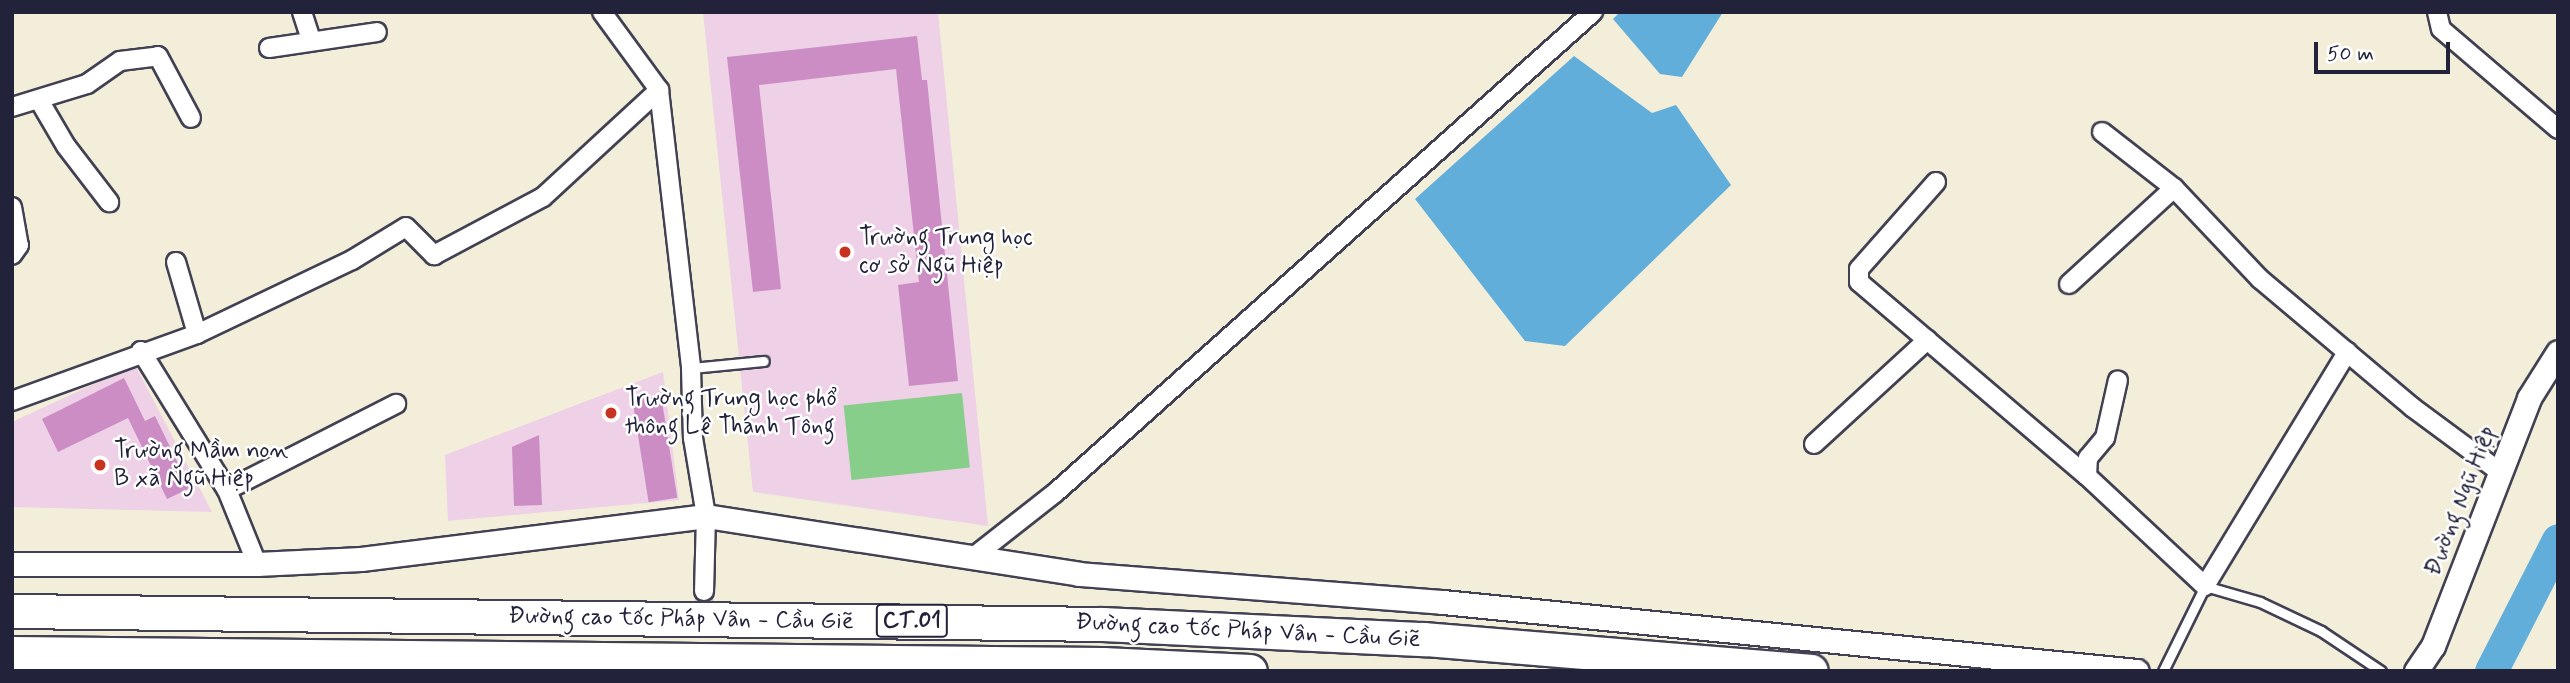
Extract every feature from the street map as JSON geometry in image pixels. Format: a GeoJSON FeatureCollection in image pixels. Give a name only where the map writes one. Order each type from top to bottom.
{"type":"FeatureCollection","features":[{"type":"Feature","properties":{"kind":"highway","name":"Đường cao tốc Pháp Vân - Cầu Giẽ"},"geometry":{"type":"LineString","coordinates":[[12,611],[1103,624],[1438,640],[1811,671]]}},
{"type":"Feature","properties":{"kind":"highway","name":"Đường cao tốc Pháp Vân - Cầu Giẽ"},"geometry":{"type":"LineString","coordinates":[[12,653],[1103,664],[1250,671]]}},
{"type":"Feature","properties":{"kind":"street"},"geometry":{"type":"LineString","coordinates":[[302,12],[311,40]]}},
{"type":"Feature","properties":{"kind":"street"},"geometry":{"type":"LineString","coordinates":[[602,12],[659,90],[691,368],[693,438],[706,516],[704,591]]}},
{"type":"Feature","properties":{"kind":"street"},"geometry":{"type":"LineString","coordinates":[[972,558],[1063,486],[1593,12]]}},
{"type":"Feature","properties":{"kind":"street"},"geometry":{"type":"LineString","coordinates":[[2437,12],[2441,29],[2553,118]]}},
{"type":"Feature","properties":{"kind":"street"},"geometry":{"type":"LineString","coordinates":[[269,48],[377,32]]}},
{"type":"Feature","properties":{"kind":"street"},"geometry":{"type":"LineString","coordinates":[[12,107],[87,84],[120,61],[158,56],[191,118]]}},
{"type":"Feature","properties":{"kind":"street"},"geometry":{"type":"LineString","coordinates":[[12,401],[141,351],[197,334],[247,306],[352,260],[406,227],[434,255],[543,197],[659,90]]}},
{"type":"Feature","properties":{"kind":"street"},"geometry":{"type":"LineString","coordinates":[[39,100],[66,146],[109,202]]}},
{"type":"Feature","properties":{"kind":"street"},"geometry":{"type":"LineString","coordinates":[[2102,132],[2174,188],[2260,279],[2347,352],[2500,472]]}},
{"type":"Feature","properties":{"kind":"street"},"geometry":{"type":"LineString","coordinates":[[1936,182],[1859,269],[1859,282],[2087,476],[2205,586],[2347,352]]}},
{"type":"Feature","properties":{"kind":"street"},"geometry":{"type":"LineString","coordinates":[[2069,284],[2174,188]]}},
{"type":"Feature","properties":{"kind":"street"},"geometry":{"type":"LineString","coordinates":[[12,207],[19,245],[12,254]]}},
{"type":"Feature","properties":{"kind":"street"},"geometry":{"type":"LineString","coordinates":[[176,262],[197,334]]}},
{"type":"Feature","properties":{"kind":"street"},"geometry":{"type":"LineString","coordinates":[[1814,444],[1927,340]]}},
{"type":"Feature","properties":{"kind":"street"},"geometry":{"type":"LineString","coordinates":[[141,351],[227,490],[257,564]]}},
{"type":"Feature","properties":{"kind":"street","name":"Đường Ngũ Hiệp"},"geometry":{"type":"LineString","coordinates":[[2416,671],[2432,646],[2529,398],[2558,352]]}},
{"type":"Feature","properties":{"kind":"street"},"geometry":{"type":"LineString","coordinates":[[2087,476],[2088,458],[2105,438],[2118,380]]}},
{"type":"Feature","properties":{"kind":"street"},"geometry":{"type":"LineString","coordinates":[[227,490],[396,404]]}},
{"type":"Feature","properties":{"kind":"street"},"geometry":{"type":"LineString","coordinates":[[12,564],[257,564],[361,559],[706,516],[1079,574],[1443,602],[2137,671]]}},
{"type":"Feature","properties":{"kind":"lane"},"geometry":{"type":"LineString","coordinates":[[691,368],[764,360]]}},
{"type":"Feature","properties":{"kind":"lane"},"geometry":{"type":"LineString","coordinates":[[2163,671],[2205,586],[2260,602],[2309,625],[2362,654],[2381,671]]}},
{"type":"Feature","properties":{"kind":"shaded area","name":"Trường Trung học cơ sở Ngũ Hiệp"},"geometry":{"type":"Polygon","coordinates":[[[703,12],[938,12],[988,526],[753,492],[703,12]]]}},
{"type":"Feature","properties":{"kind":"shaded area","name":"Trường Mầm non B xã Ngũ Hiệp"},"geometry":{"type":"Polygon","coordinates":[[[135,365],[212,512],[12,507],[12,422],[135,365]]]}},
{"type":"Feature","properties":{"kind":"shaded area","name":"Trường Trung học phổ thông Lê Thánh Tông"},"geometry":{"type":"Polygon","coordinates":[[[663,372],[679,500],[448,521],[445,455],[663,372]]]}},
{"type":"Feature","properties":{"kind":"green space"},"geometry":{"type":"Polygon","coordinates":[[[962,393],[970,468],[851,480],[844,405],[962,393]]]}},
{"type":"Feature","properties":{"kind":"water"},"geometry":{"type":"Polygon","coordinates":[[[1620,12],[1723,12],[1682,77],[1660,74],[1613,19],[1620,12]]]}},
{"type":"Feature","properties":{"kind":"water"},"geometry":{"type":"Polygon","coordinates":[[[1574,56],[1652,113],[1676,105],[1731,185],[1565,346],[1525,341],[1415,199],[1574,56]]]}},
{"type":"Feature","properties":{"kind":"building"},"geometry":{"type":"Polygon","coordinates":[[[917,36],[922,80],[927,80],[958,381],[909,386],[898,285],[919,282],[896,69],[759,85],[781,289],[753,292],[727,57],[917,36]]]}},
{"type":"Feature","properties":{"kind":"building"},"geometry":{"type":"Polygon","coordinates":[[[124,378],[145,421],[155,416],[190,488],[167,499],[128,418],[58,452],[42,419],[124,378]]]}},
{"type":"Feature","properties":{"kind":"building"},"geometry":{"type":"Polygon","coordinates":[[[661,395],[677,498],[649,502],[632,400],[661,395]]]}},
{"type":"Feature","properties":{"kind":"building"},"geometry":{"type":"Polygon","coordinates":[[[539,435],[542,505],[514,506],[512,447],[539,435]]]}},
{"type":"Feature","properties":{"kind":"waterway"},"geometry":{"type":"LineString","coordinates":[[2491,671],[2558,540]]}},
{"type":"Feature","properties":{"kind":"tunnel"},"geometry":{"type":"LineString","coordinates":[[704,591],[708,667]]}},
{"type":"Feature","properties":{"kind":"place","name":"Trường Trung học cơ sở Ngũ Hiệp"},"geometry":{"type":"Point","coordinates":[845,252]}},
{"type":"Feature","properties":{"kind":"place","name":"Trường Trung học phổ thông Lê Thánh Tông"},"geometry":{"type":"Point","coordinates":[611,413]}},
{"type":"Feature","properties":{"kind":"place","name":"Trường Mầm non B xã Ngũ Hiệp"},"geometry":{"type":"Point","coordinates":[100,465]}}]}
